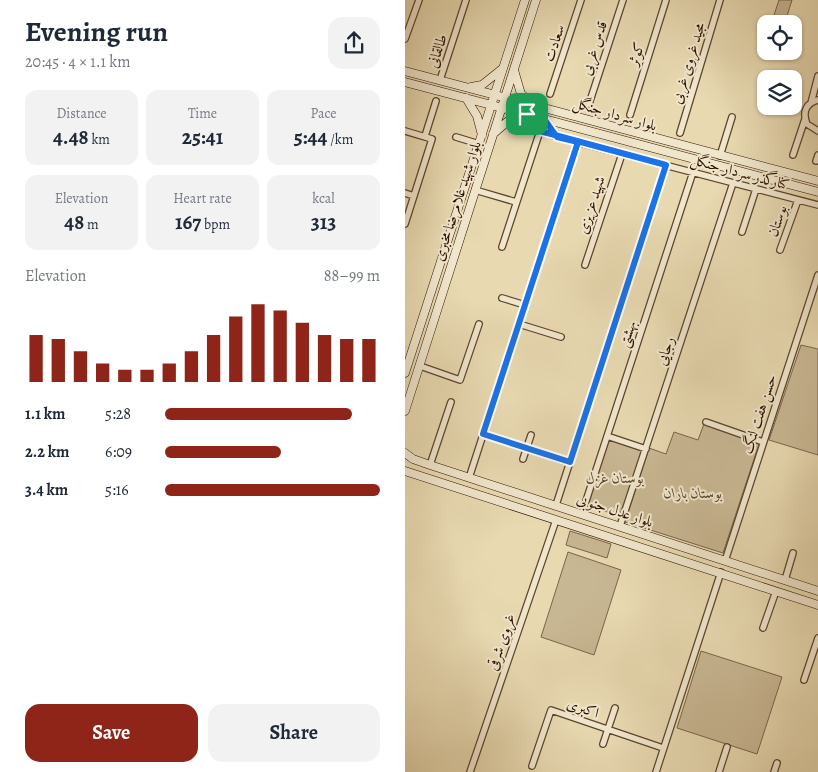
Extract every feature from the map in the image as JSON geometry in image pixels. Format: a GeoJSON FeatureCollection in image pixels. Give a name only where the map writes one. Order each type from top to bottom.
{"type":"FeatureCollection","features":[{"type":"Feature","properties":{"kind":"main road","name":"بلوار شهید غلامرضا مخبری"},"geometry":{"type":"LineString","coordinates":[[405,373],[525,0]]}},
{"type":"Feature","properties":{"kind":"main road","name":"بلوار شهید غلامرضا مخبری"},"geometry":{"type":"LineString","coordinates":[[405,411],[535,0]]}},
{"type":"Feature","properties":{"kind":"main road"},"geometry":{"type":"LineString","coordinates":[[514,66],[515,77],[521,94],[537,106]]}},
{"type":"Feature","properties":{"kind":"main road"},"geometry":{"type":"LineString","coordinates":[[469,87],[482,85],[503,68]]}},
{"type":"Feature","properties":{"kind":"main road","name":"بلوار سردار جنگل"},"geometry":{"type":"LineString","coordinates":[[405,71],[818,181]]}},
{"type":"Feature","properties":{"kind":"main road","name":"بلوار سردار جنگل"},"geometry":{"type":"LineString","coordinates":[[405,82],[818,192]]}},
{"type":"Feature","properties":{"kind":"main road"},"geometry":{"type":"LineString","coordinates":[[466,98],[477,116],[482,135]]}},
{"type":"Feature","properties":{"kind":"main road"},"geometry":{"type":"LineString","coordinates":[[493,134],[508,121],[527,114]]}},
{"type":"Feature","properties":{"kind":"main road"},"geometry":{"type":"LineString","coordinates":[[544,119],[557,137]]}},
{"type":"Feature","properties":{"kind":"main road","name":"بلوار عدل جنوبی"},"geometry":{"type":"LineString","coordinates":[[405,453],[413,459],[430,465],[818,591]]}},
{"type":"Feature","properties":{"kind":"main road","name":"بلوار عدل جنوبی"},"geometry":{"type":"LineString","coordinates":[[405,471],[818,605]]}},
{"type":"Feature","properties":{"kind":"street"},"geometry":{"type":"LineString","coordinates":[[405,39],[419,0]]}},
{"type":"Feature","properties":{"kind":"street","name":"طالقانی"},"geometry":{"type":"LineString","coordinates":[[440,80],[466,0]]}},
{"type":"Feature","properties":{"kind":"street","name":"سعادت"},"geometry":{"type":"LineString","coordinates":[[550,94],[581,0]]}},
{"type":"Feature","properties":{"kind":"street","name":"قدس غربی"},"geometry":{"type":"LineString","coordinates":[[589,104],[623,0]]}},
{"type":"Feature","properties":{"kind":"street","name":"کوثر"},"geometry":{"type":"LineString","coordinates":[[630,115],[667,0]]}},
{"type":"Feature","properties":{"kind":"street","name":"مجید غروی غربی"},"geometry":{"type":"LineString","coordinates":[[680,133],[720,0]]}},
{"type":"Feature","properties":{"kind":"street"},"geometry":{"type":"LineString","coordinates":[[793,155],[805,119],[805,110],[811,103],[818,76]]}},
{"type":"Feature","properties":{"kind":"street"},"geometry":{"type":"LineString","coordinates":[[811,103],[818,100]]}},
{"type":"Feature","properties":{"kind":"street"},"geometry":{"type":"LineString","coordinates":[[425,136],[436,101]]}},
{"type":"Feature","properties":{"kind":"street"},"geometry":{"type":"LineString","coordinates":[[502,247],[540,131],[531,123],[527,114]]}},
{"type":"Feature","properties":{"kind":"street"},"geometry":{"type":"LineString","coordinates":[[720,156],[733,117]]}},
{"type":"Feature","properties":{"kind":"street"},"geometry":{"type":"LineString","coordinates":[[805,119],[810,128],[818,131]]}},
{"type":"Feature","properties":{"kind":"street"},"geometry":{"type":"LineString","coordinates":[[405,131],[432,139],[405,224]]}},
{"type":"Feature","properties":{"kind":"street","name":"کنارگذر سردار جنگل"},"geometry":{"type":"LineString","coordinates":[[540,131],[818,205]]}},
{"type":"Feature","properties":{"kind":"street"},"geometry":{"type":"LineString","coordinates":[[456,137],[479,144]]}},
{"type":"Feature","properties":{"kind":"street"},"geometry":{"type":"LineString","coordinates":[[469,478],[578,142]]}},
{"type":"Feature","properties":{"kind":"street","name":"شهید عزیزی"},"geometry":{"type":"LineString","coordinates":[[585,265],[622,154]]}},
{"type":"Feature","properties":{"kind":"street"},"geometry":{"type":"LineString","coordinates":[[556,506],[666,165]]}},
{"type":"Feature","properties":{"kind":"street","name":"بهشتی"},"geometry":{"type":"LineString","coordinates":[[585,504],[693,172]]}},
{"type":"Feature","properties":{"kind":"street","name":"رجایی"},"geometry":{"type":"LineString","coordinates":[[620,526],[733,183]]}},
{"type":"Feature","properties":{"kind":"street"},"geometry":{"type":"LineString","coordinates":[[743,232],[757,189]]}},
{"type":"Feature","properties":{"kind":"street"},"geometry":{"type":"LineString","coordinates":[[475,190],[516,202]]}},
{"type":"Feature","properties":{"kind":"street"},"geometry":{"type":"LineString","coordinates":[[405,193],[414,196]]}},
{"type":"Feature","properties":{"kind":"street","name":"بوستان"},"geometry":{"type":"LineString","coordinates":[[780,250],[798,200]]}},
{"type":"Feature","properties":{"kind":"street","name":"حسن هفت لنگ"},"geometry":{"type":"LineString","coordinates":[[725,561],[818,275]]}},
{"type":"Feature","properties":{"kind":"street"},"geometry":{"type":"LineString","coordinates":[[502,298],[525,305]]}},
{"type":"Feature","properties":{"kind":"street"},"geometry":{"type":"LineString","coordinates":[[420,366],[460,380],[479,324]]}},
{"type":"Feature","properties":{"kind":"street"},"geometry":{"type":"LineString","coordinates":[[519,324],[561,337]]}},
{"type":"Feature","properties":{"kind":"street"},"geometry":{"type":"LineString","coordinates":[[430,465],[451,402]]}},
{"type":"Feature","properties":{"kind":"street"},"geometry":{"type":"LineString","coordinates":[[706,422],[763,442]]}},
{"type":"Feature","properties":{"kind":"street"},"geometry":{"type":"LineString","coordinates":[[483,434],[570,462]]}},
{"type":"Feature","properties":{"kind":"street"},"geometry":{"type":"LineString","coordinates":[[523,459],[531,435]]}},
{"type":"Feature","properties":{"kind":"street"},"geometry":{"type":"LineString","coordinates":[[607,436],[646,449]]}},
{"type":"Feature","properties":{"kind":"street","name":"غروی شرقی"},"geometry":{"type":"LineString","coordinates":[[470,772],[557,520]]}},
{"type":"Feature","properties":{"kind":"street"},"geometry":{"type":"LineString","coordinates":[[785,580],[793,553]]}},
{"type":"Feature","properties":{"kind":"street"},"geometry":{"type":"LineString","coordinates":[[656,772],[721,572]]}},
{"type":"Feature","properties":{"kind":"street"},"geometry":{"type":"LineString","coordinates":[[763,628],[776,591]]}},
{"type":"Feature","properties":{"kind":"street"},"geometry":{"type":"LineString","coordinates":[[803,680],[818,638]]}},
{"type":"Feature","properties":{"kind":"street"},"geometry":{"type":"LineString","coordinates":[[603,744],[615,708]]}},
{"type":"Feature","properties":{"kind":"street","name":"اکبری"},"geometry":{"type":"LineString","coordinates":[[532,766],[551,710],[663,748]]}},
{"type":"Feature","properties":{"kind":"street"},"geometry":{"type":"LineString","coordinates":[[719,772],[727,747]]}},
{"type":"Feature","properties":{"kind":"street"},"geometry":{"type":"LineString","coordinates":[[774,772],[777,764]]}},
{"type":"Feature","properties":{"kind":"green space"},"geometry":{"type":"Polygon","coordinates":[[[779,0],[792,0],[787,15],[774,15],[779,0]]]}},
{"type":"Feature","properties":{"kind":"green space"},"geometry":{"type":"Polygon","coordinates":[[[801,345],[818,349],[818,455],[769,440],[801,345]]]}},
{"type":"Feature","properties":{"kind":"green space","name":"بوستان باران"},"geometry":{"type":"Polygon","coordinates":[[[704,424],[759,444],[723,553],[625,522],[649,448],[666,454],[674,432],[698,440],[704,424]]]}},
{"type":"Feature","properties":{"kind":"green space","name":"بوستان غزل"},"geometry":{"type":"Polygon","coordinates":[[[608,439],[643,450],[621,517],[588,505],[608,439]]]}},
{"type":"Feature","properties":{"kind":"green space"},"geometry":{"type":"Polygon","coordinates":[[[570,531],[611,544],[607,558],[566,545],[570,531]]]}},
{"type":"Feature","properties":{"kind":"green space"},"geometry":{"type":"Polygon","coordinates":[[[568,552],[621,570],[594,655],[541,637],[568,552]]]}},
{"type":"Feature","properties":{"kind":"green space"},"geometry":{"type":"Polygon","coordinates":[[[701,651],[782,677],[757,754],[677,728],[701,651]]]}},
{"type":"Feature","properties":{"kind":"route"},"geometry":{"type":"LineString","coordinates":[[527,114],[531,123],[540,131],[557,137],[578,142],[666,165],[570,462],[483,434],[578,142],[557,137],[544,119],[527,114]]}}]}
